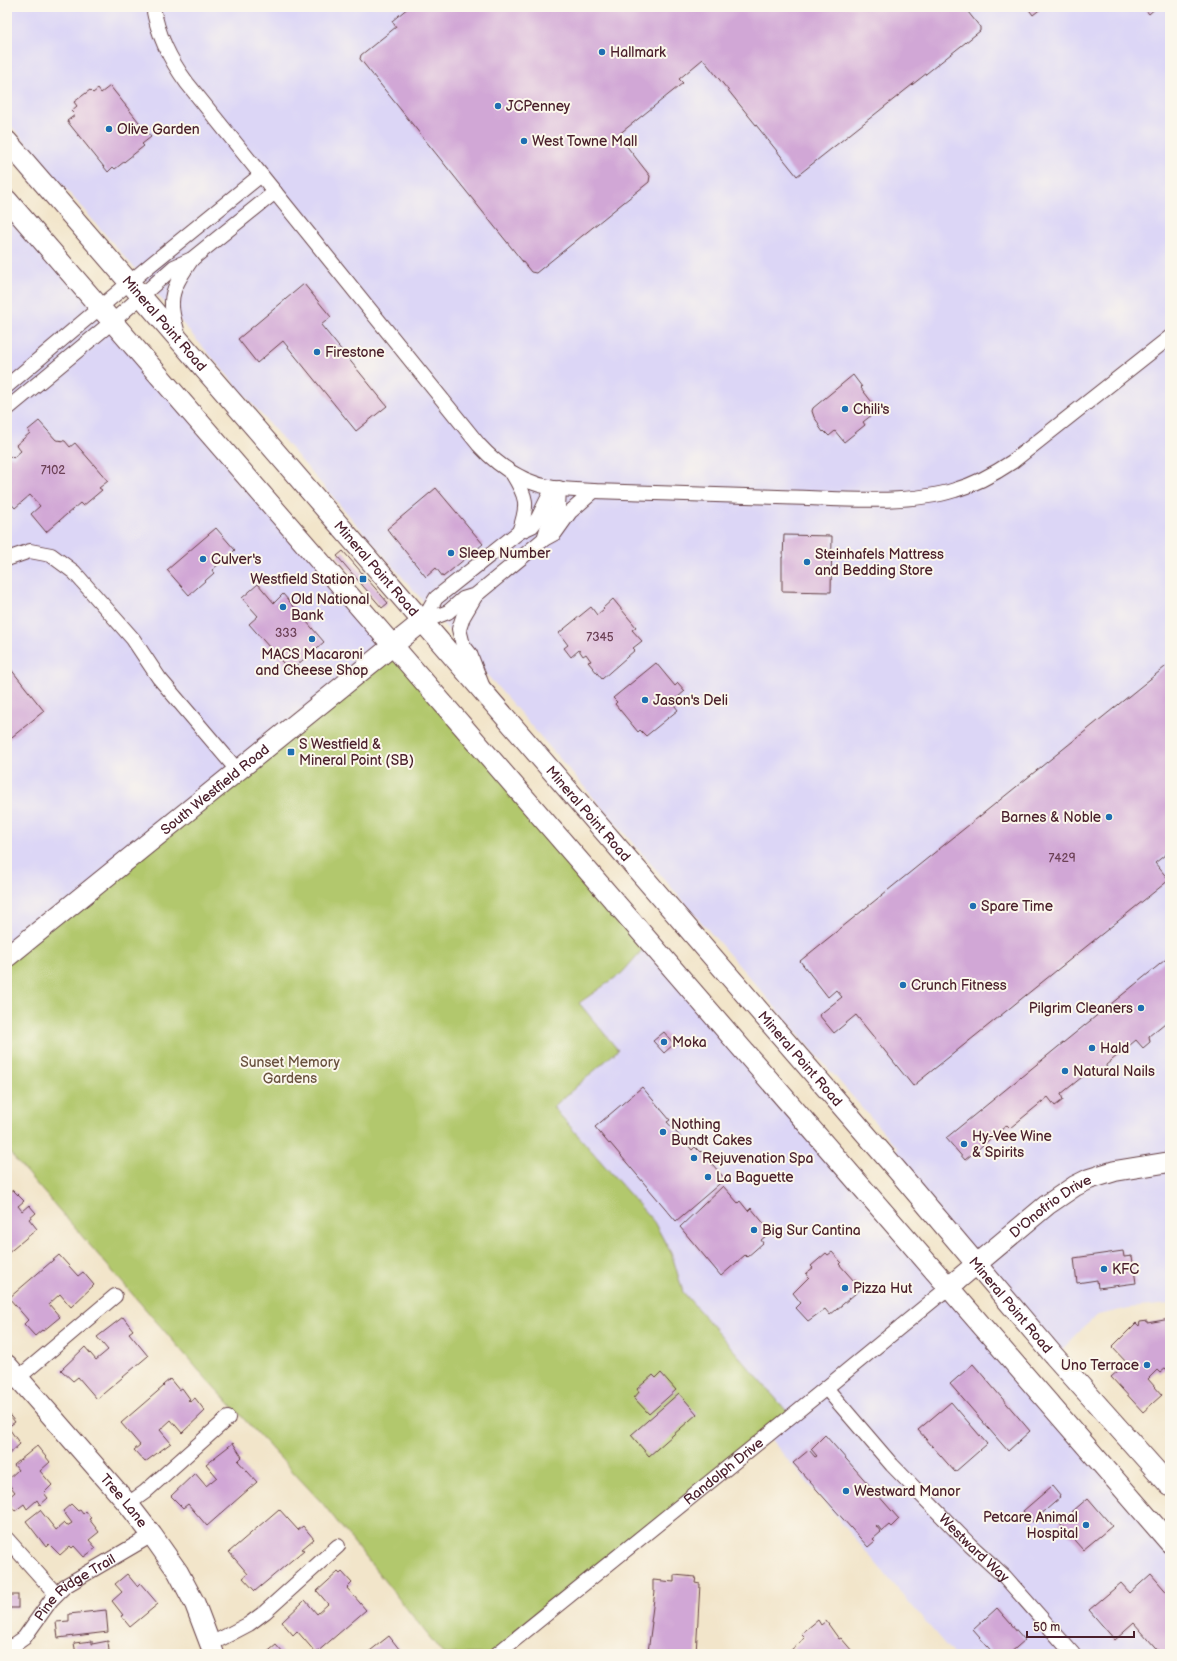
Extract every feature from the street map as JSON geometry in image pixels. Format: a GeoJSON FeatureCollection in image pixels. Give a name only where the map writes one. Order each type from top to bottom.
{"type":"FeatureCollection","features":[{"type":"Feature","properties":{"kind":"main road","name":"Mineral Point Road"},"geometry":{"type":"LineString","coordinates":[[7,141],[134,290],[977,1264],[1055,1357],[1170,1486]]}},
{"type":"Feature","properties":{"kind":"main road"},"geometry":{"type":"LineString","coordinates":[[7,200],[1170,1543]]}},
{"type":"Feature","properties":{"kind":"main road","name":"South Westfield Road"},"geometry":{"type":"LineString","coordinates":[[7,957],[422,622]]}},
{"type":"Feature","properties":{"kind":"main road","name":"D'Onofrio Drive"},"geometry":{"type":"LineString","coordinates":[[949,1287],[1047,1205],[1075,1186],[1089,1179],[1115,1171],[1170,1162]]}},
{"type":"Feature","properties":{"kind":"main road","name":"Tree Lane"},"geometry":{"type":"LineString","coordinates":[[12,1372],[128,1504],[152,1535],[178,1572],[185,1585],[195,1604],[212,1649]]}},
{"type":"Feature","properties":{"kind":"street"},"geometry":{"type":"LineString","coordinates":[[153,7],[158,30],[174,64],[187,83],[478,445],[496,462],[527,481],[556,488],[594,491],[896,499],[934,495],[954,490],[995,473],[1012,462],[1170,337]]}},
{"type":"Feature","properties":{"kind":"street"},"geometry":{"type":"LineString","coordinates":[[7,409],[106,315],[261,175]]}},
{"type":"Feature","properties":{"kind":"street"},"geometry":{"type":"LineString","coordinates":[[7,386],[106,315],[134,290],[174,267],[192,259],[275,192]]}},
{"type":"Feature","properties":{"kind":"street"},"geometry":{"type":"LineString","coordinates":[[180,342],[172,308],[172,301],[180,278],[192,259]]}},
{"type":"Feature","properties":{"kind":"street"},"geometry":{"type":"LineString","coordinates":[[512,472],[523,490],[526,500],[526,508],[519,532]]}},
{"type":"Feature","properties":{"kind":"street"},"geometry":{"type":"LineString","coordinates":[[422,622],[436,598],[519,532],[532,526],[556,488]]}},
{"type":"Feature","properties":{"kind":"street"},"geometry":{"type":"LineString","coordinates":[[544,539],[547,528],[558,508],[556,488]]}},
{"type":"Feature","properties":{"kind":"street"},"geometry":{"type":"LineString","coordinates":[[487,697],[470,654],[463,645],[459,629],[463,617],[476,595],[544,539],[555,533],[570,512],[594,491]]}},
{"type":"Feature","properties":{"kind":"street"},"geometry":{"type":"LineString","coordinates":[[7,559],[30,551],[51,555],[74,572],[133,639],[159,678],[238,771]]}},
{"type":"Feature","properties":{"kind":"street"},"geometry":{"type":"LineString","coordinates":[[422,622],[448,612],[463,599],[476,595]]}},
{"type":"Feature","properties":{"kind":"street","name":"Randolph Drive"},"geometry":{"type":"LineString","coordinates":[[497,1654],[949,1287]]}},
{"type":"Feature","properties":{"kind":"street"},"geometry":{"type":"LineString","coordinates":[[12,1372],[115,1296]]}},
{"type":"Feature","properties":{"kind":"street","name":"Westward Way"},"geometry":{"type":"LineString","coordinates":[[826,1388],[892,1465],[970,1545],[1005,1577],[1073,1654]]}},
{"type":"Feature","properties":{"kind":"street"},"geometry":{"type":"LineString","coordinates":[[128,1504],[145,1492],[228,1418]]}},
{"type":"Feature","properties":{"kind":"street","name":"Pine Ridge Trail"},"geometry":{"type":"LineString","coordinates":[[7,1650],[24,1638],[39,1615],[56,1594],[65,1586],[152,1535]]}},
{"type":"Feature","properties":{"kind":"street"},"geometry":{"type":"LineString","coordinates":[[7,1539],[56,1594]]}},
{"type":"Feature","properties":{"kind":"street"},"geometry":{"type":"LineString","coordinates":[[212,1649],[265,1612],[338,1546]]}},
{"type":"Feature","properties":{"kind":"shaded area"},"geometry":{"type":"Polygon","coordinates":[[[7,7],[1170,7],[1170,1304],[1129,1308],[1098,1315],[1055,1357],[887,1159],[898,1149],[7,121],[7,7]]]}},
{"type":"Feature","properties":{"kind":"shaded area"},"geometry":{"type":"Polygon","coordinates":[[[7,200],[393,646],[7,957],[7,200]]]}},
{"type":"Feature","properties":{"kind":"shaded area"},"geometry":{"type":"Polygon","coordinates":[[[650,941],[1170,1543],[1170,1654],[953,1654],[767,1435],[791,1416],[683,1292],[672,1255],[553,1107],[618,1050],[579,1004],[622,973],[650,941]]]}},
{"type":"Feature","properties":{"kind":"green space","name":"Sunset Memory Gardens"},"geometry":{"type":"Polygon","coordinates":[[[393,646],[650,941],[622,973],[579,1003],[618,1050],[553,1107],[654,1222],[672,1255],[683,1292],[791,1416],[497,1654],[443,1654],[323,1504],[201,1373],[7,1150],[7,957],[393,646]]]}},
{"type":"Feature","properties":{"kind":"building","name":"West Towne Mall"},"geometry":{"type":"Polygon","coordinates":[[[409,7],[964,7],[980,27],[980,31],[797,176],[703,59],[679,79],[683,83],[618,135],[650,176],[649,182],[536,273],[531,272],[360,59],[361,55],[396,27],[392,21],[409,7]]]}},
{"type":"Feature","properties":{"kind":"building"},"geometry":{"type":"Polygon","coordinates":[[[1027,7],[1043,7],[1033,15],[1027,7]]]}},
{"type":"Feature","properties":{"kind":"building"},"geometry":{"type":"Polygon","coordinates":[[[1143,7],[1157,7],[1149,14],[1143,7]]]}},
{"type":"Feature","properties":{"kind":"building","name":"Olive Garden"},"geometry":{"type":"Polygon","coordinates":[[[110,86],[151,137],[142,144],[144,146],[115,169],[113,167],[108,172],[67,121],[75,115],[71,111],[77,106],[74,102],[90,90],[93,93],[98,89],[101,93],[110,86]]]}},
{"type":"Feature","properties":{"kind":"building","name":"Firestone"},"geometry":{"type":"Polygon","coordinates":[[[304,284],[331,317],[321,325],[387,406],[356,431],[283,341],[257,363],[238,339],[304,284]]]}},
{"type":"Feature","properties":{"kind":"building","name":"Chili's"},"geometry":{"type":"Polygon","coordinates":[[[853,375],[878,410],[863,422],[865,425],[844,442],[835,431],[829,436],[824,431],[823,432],[812,411],[813,408],[853,375]]]}},
{"type":"Feature","properties":{"kind":"building"},"geometry":{"type":"Polygon","coordinates":[[[39,421],[56,440],[65,441],[70,447],[75,443],[108,481],[99,488],[102,490],[83,506],[80,503],[46,532],[31,514],[40,506],[30,495],[15,508],[7,499],[7,459],[11,456],[13,458],[21,451],[16,445],[30,433],[28,430],[39,421]]]}},
{"type":"Feature","properties":{"kind":"building"},"geometry":{"type":"Polygon","coordinates":[[[436,488],[483,544],[443,577],[436,568],[426,577],[387,529],[436,488]]]}},
{"type":"Feature","properties":{"kind":"building","name":"Culver's"},"geometry":{"type":"Polygon","coordinates":[[[216,528],[235,550],[212,570],[214,573],[189,595],[167,570],[216,528]]]}},
{"type":"Feature","properties":{"kind":"building","name":"Steinhafels Mattress and Bedding Store"},"geometry":{"type":"Polygon","coordinates":[[[784,535],[832,536],[831,592],[782,591],[782,557],[784,535]]]}},
{"type":"Feature","properties":{"kind":"building","name":"Westfield Station"},"geometry":{"type":"Polygon","coordinates":[[[343,551],[388,603],[382,608],[337,556],[343,551]]]}},
{"type":"Feature","properties":{"kind":"building"},"geometry":{"type":"Polygon","coordinates":[[[258,584],[274,603],[283,594],[324,642],[290,671],[249,624],[258,616],[242,598],[258,584]]]}},
{"type":"Feature","properties":{"kind":"building"},"geometry":{"type":"Polygon","coordinates":[[[613,599],[636,627],[632,630],[642,641],[633,648],[635,650],[602,679],[588,662],[591,661],[586,654],[583,656],[579,650],[571,657],[564,648],[568,645],[559,633],[591,607],[597,615],[613,599]]]}},
{"type":"Feature","properties":{"kind":"building","name":"Jason's Deli"},"geometry":{"type":"Polygon","coordinates":[[[656,663],[675,686],[678,683],[685,691],[672,702],[678,710],[646,736],[640,730],[638,732],[615,704],[617,702],[613,698],[656,663]]]}},
{"type":"Feature","properties":{"kind":"building"},"geometry":{"type":"Polygon","coordinates":[[[1170,663],[1170,851],[1155,863],[1169,880],[913,1086],[856,1015],[834,1033],[819,1015],[842,997],[836,990],[828,997],[800,961],[1170,663]]]}},
{"type":"Feature","properties":{"kind":"building"},"geometry":{"type":"Polygon","coordinates":[[[10,668],[44,711],[7,741],[7,671],[10,668]]]}},
{"type":"Feature","properties":{"kind":"building"},"geometry":{"type":"Polygon","coordinates":[[[1170,956],[1170,1019],[1149,1036],[1150,1042],[1143,1048],[1136,1040],[1106,1065],[1107,1071],[1099,1078],[1092,1069],[1061,1094],[1063,1100],[1055,1106],[1048,1097],[1010,1128],[1007,1125],[965,1160],[946,1138],[1170,956]]]}},
{"type":"Feature","properties":{"kind":"building","name":"Moka"},"geometry":{"type":"Polygon","coordinates":[[[664,1032],[674,1044],[664,1053],[653,1041],[664,1032]]]}},
{"type":"Feature","properties":{"kind":"building"},"geometry":{"type":"Polygon","coordinates":[[[642,1087],[670,1120],[667,1122],[692,1150],[695,1147],[700,1152],[701,1151],[725,1179],[676,1221],[595,1127],[642,1087]]]}},
{"type":"Feature","properties":{"kind":"building"},"geometry":{"type":"Polygon","coordinates":[[[723,1186],[738,1203],[740,1201],[748,1211],[751,1208],[771,1232],[761,1240],[763,1243],[747,1257],[745,1255],[721,1276],[680,1227],[723,1186]]]}},
{"type":"Feature","properties":{"kind":"building"},"geometry":{"type":"Polygon","coordinates":[[[13,1190],[24,1201],[18,1206],[22,1211],[29,1205],[36,1213],[29,1219],[37,1229],[7,1254],[7,1195],[13,1190]]]}},
{"type":"Feature","properties":{"kind":"building","name":"KFC"},"geometry":{"type":"Polygon","coordinates":[[[1123,1251],[1124,1257],[1132,1256],[1136,1283],[1098,1288],[1097,1280],[1077,1283],[1074,1258],[1123,1251]]]}},
{"type":"Feature","properties":{"kind":"building"},"geometry":{"type":"Polygon","coordinates":[[[832,1252],[841,1262],[839,1264],[862,1288],[830,1315],[825,1309],[808,1321],[796,1308],[801,1303],[793,1293],[809,1277],[806,1273],[813,1268],[811,1266],[826,1253],[828,1255],[832,1252]]]}},
{"type":"Feature","properties":{"kind":"building"},"geometry":{"type":"Polygon","coordinates":[[[59,1255],[78,1276],[83,1272],[94,1285],[71,1307],[60,1294],[49,1304],[60,1317],[35,1336],[24,1324],[28,1320],[9,1298],[59,1255]]]}},
{"type":"Feature","properties":{"kind":"building"},"geometry":{"type":"Polygon","coordinates":[[[123,1317],[133,1330],[129,1333],[148,1356],[97,1399],[78,1377],[73,1381],[61,1370],[85,1347],[96,1360],[108,1350],[97,1337],[123,1317]]]}},
{"type":"Feature","properties":{"kind":"building","name":"Uno Terrace"},"geometry":{"type":"Polygon","coordinates":[[[1170,1319],[1170,1370],[1167,1370],[1166,1368],[1160,1373],[1157,1370],[1148,1379],[1162,1395],[1143,1412],[1111,1377],[1127,1363],[1112,1347],[1136,1323],[1139,1326],[1140,1322],[1147,1321],[1147,1323],[1170,1319]]]}},
{"type":"Feature","properties":{"kind":"building"},"geometry":{"type":"Polygon","coordinates":[[[973,1364],[1030,1431],[1008,1451],[950,1384],[973,1364]]]}},
{"type":"Feature","properties":{"kind":"building"},"geometry":{"type":"Polygon","coordinates":[[[661,1373],[676,1390],[649,1414],[634,1398],[639,1392],[637,1389],[653,1375],[656,1378],[661,1373]]]}},
{"type":"Feature","properties":{"kind":"building"},"geometry":{"type":"Polygon","coordinates":[[[170,1379],[179,1390],[182,1388],[190,1399],[188,1400],[190,1402],[195,1398],[205,1411],[182,1433],[171,1420],[160,1430],[171,1443],[145,1462],[134,1450],[140,1445],[121,1423],[170,1379]]]}},
{"type":"Feature","properties":{"kind":"building"},"geometry":{"type":"Polygon","coordinates":[[[679,1393],[697,1414],[649,1456],[631,1435],[679,1393]]]}},
{"type":"Feature","properties":{"kind":"building"},"geometry":{"type":"Polygon","coordinates":[[[951,1402],[987,1444],[955,1472],[918,1430],[951,1402]]]}},
{"type":"Feature","properties":{"kind":"building"},"geometry":{"type":"Polygon","coordinates":[[[7,1412],[15,1422],[8,1427],[20,1444],[7,1456],[7,1412]]]}},
{"type":"Feature","properties":{"kind":"building","name":"Westward Manor"},"geometry":{"type":"Polygon","coordinates":[[[825,1435],[899,1519],[891,1527],[889,1525],[882,1531],[877,1525],[876,1526],[881,1532],[873,1539],[875,1541],[868,1547],[793,1463],[809,1450],[815,1457],[817,1456],[811,1449],[825,1435]]]}},
{"type":"Feature","properties":{"kind":"building"},"geometry":{"type":"Polygon","coordinates":[[[233,1443],[242,1457],[238,1461],[257,1482],[207,1526],[188,1504],[183,1508],[171,1496],[195,1473],[206,1486],[217,1477],[206,1464],[233,1443]]]}},
{"type":"Feature","properties":{"kind":"building"},"geometry":{"type":"Polygon","coordinates":[[[37,1446],[50,1462],[40,1471],[52,1485],[44,1493],[48,1498],[40,1505],[37,1500],[27,1509],[24,1504],[15,1511],[7,1502],[7,1499],[15,1492],[7,1480],[18,1470],[14,1465],[37,1446]]]}},
{"type":"Feature","properties":{"kind":"building"},"geometry":{"type":"Polygon","coordinates":[[[1052,1486],[1061,1497],[1032,1522],[1023,1511],[1052,1486]]]}},
{"type":"Feature","properties":{"kind":"building","name":"Petcare Animal Hospital"},"geometry":{"type":"Polygon","coordinates":[[[1088,1498],[1112,1526],[1083,1550],[1059,1523],[1088,1498]]]}},
{"type":"Feature","properties":{"kind":"building"},"geometry":{"type":"Polygon","coordinates":[[[71,1504],[83,1514],[86,1511],[91,1518],[89,1519],[99,1532],[89,1540],[96,1548],[84,1557],[74,1546],[72,1548],[70,1546],[60,1555],[49,1544],[46,1547],[26,1521],[40,1510],[56,1530],[64,1523],[67,1526],[72,1523],[63,1511],[71,1504]]]}},
{"type":"Feature","properties":{"kind":"building"},"geometry":{"type":"Polygon","coordinates":[[[279,1509],[298,1530],[303,1526],[314,1539],[302,1549],[304,1550],[255,1591],[243,1578],[248,1574],[229,1552],[279,1509]]]}},
{"type":"Feature","properties":{"kind":"building"},"geometry":{"type":"Polygon","coordinates":[[[338,1572],[340,1574],[342,1572],[352,1583],[347,1588],[366,1610],[316,1653],[297,1631],[293,1635],[282,1622],[305,1600],[317,1614],[328,1604],[317,1591],[338,1572]]]}},
{"type":"Feature","properties":{"kind":"building"},"geometry":{"type":"Polygon","coordinates":[[[127,1574],[137,1586],[140,1583],[158,1604],[130,1627],[112,1601],[122,1592],[115,1584],[127,1574]]]}},
{"type":"Feature","properties":{"kind":"building"},"geometry":{"type":"Polygon","coordinates":[[[1151,1574],[1170,1596],[1170,1652],[1167,1654],[1161,1654],[1134,1623],[1115,1640],[1089,1610],[1121,1583],[1130,1593],[1151,1574]]]}},
{"type":"Feature","properties":{"kind":"building"},"geometry":{"type":"Polygon","coordinates":[[[674,1575],[696,1577],[695,1583],[700,1584],[696,1654],[650,1654],[650,1652],[648,1652],[655,1591],[653,1591],[653,1580],[674,1582],[674,1575]]]}},
{"type":"Feature","properties":{"kind":"building"},"geometry":{"type":"Polygon","coordinates":[[[7,1595],[18,1595],[18,1608],[7,1608],[7,1595]]]}},
{"type":"Feature","properties":{"kind":"building"},"geometry":{"type":"Polygon","coordinates":[[[997,1608],[1025,1640],[1009,1654],[994,1654],[973,1630],[997,1608]]]}},
{"type":"Feature","properties":{"kind":"building"},"geometry":{"type":"Polygon","coordinates":[[[106,1610],[108,1632],[58,1638],[56,1622],[69,1621],[69,1614],[106,1610]]]}},
{"type":"Feature","properties":{"kind":"building"},"geometry":{"type":"Polygon","coordinates":[[[818,1620],[821,1625],[826,1621],[839,1639],[841,1638],[853,1654],[794,1654],[791,1650],[805,1638],[801,1634],[818,1620]]]}},
{"type":"Feature","properties":{"kind":"building"},"geometry":{"type":"Polygon","coordinates":[[[389,1636],[403,1654],[366,1654],[389,1636]]]}},
{"type":"Feature","properties":{"kind":"building"},"geometry":{"type":"Polygon","coordinates":[[[92,1641],[92,1644],[108,1641],[109,1651],[104,1652],[105,1654],[76,1654],[74,1643],[92,1641]]]}},
{"type":"Feature","properties":{"kind":"building"},"geometry":{"type":"Polygon","coordinates":[[[276,1645],[284,1654],[265,1654],[276,1645]]]}},
{"type":"Feature","properties":{"kind":"place","name":"Hallmark"},"geometry":{"type":"Point","coordinates":[602,52]}},
{"type":"Feature","properties":{"kind":"place","name":"JCPenney"},"geometry":{"type":"Point","coordinates":[498,106]}},
{"type":"Feature","properties":{"kind":"place","name":"Olive Garden"},"geometry":{"type":"Point","coordinates":[109,129]}},
{"type":"Feature","properties":{"kind":"place","name":"West Towne Mall"},"geometry":{"type":"Point","coordinates":[524,141]}},
{"type":"Feature","properties":{"kind":"place","name":"Firestone"},"geometry":{"type":"Point","coordinates":[317,352]}},
{"type":"Feature","properties":{"kind":"place","name":"Chili's"},"geometry":{"type":"Point","coordinates":[845,409]}},
{"type":"Feature","properties":{"kind":"place","name":"Sleep Number"},"geometry":{"type":"Point","coordinates":[451,553]}},
{"type":"Feature","properties":{"kind":"place","name":"Culver's"},"geometry":{"type":"Point","coordinates":[203,559]}},
{"type":"Feature","properties":{"kind":"place","name":"Steinhafels Mattress and Bedding Store"},"geometry":{"type":"Point","coordinates":[807,562]}},
{"type":"Feature","properties":{"kind":"place","name":"Westfield Station"},"geometry":{"type":"Point","coordinates":[363,579]}},
{"type":"Feature","properties":{"kind":"place","name":"Old National Bank"},"geometry":{"type":"Point","coordinates":[283,607]}},
{"type":"Feature","properties":{"kind":"place","name":"MACS Macaroni and Cheese Shop"},"geometry":{"type":"Point","coordinates":[312,639]}},
{"type":"Feature","properties":{"kind":"place","name":"Jason's Deli"},"geometry":{"type":"Point","coordinates":[645,700]}},
{"type":"Feature","properties":{"kind":"place","name":"S Westfield & Mineral Point (SB)"},"geometry":{"type":"Point","coordinates":[291,752]}},
{"type":"Feature","properties":{"kind":"place","name":"Barnes & Noble"},"geometry":{"type":"Point","coordinates":[1109,817]}},
{"type":"Feature","properties":{"kind":"place","name":"Spare Time"},"geometry":{"type":"Point","coordinates":[973,906]}},
{"type":"Feature","properties":{"kind":"place","name":"Crunch Fitness"},"geometry":{"type":"Point","coordinates":[903,985]}},
{"type":"Feature","properties":{"kind":"place","name":"Pilgrim Cleaners"},"geometry":{"type":"Point","coordinates":[1141,1008]}},
{"type":"Feature","properties":{"kind":"place","name":"Moka"},"geometry":{"type":"Point","coordinates":[664,1042]}},
{"type":"Feature","properties":{"kind":"place","name":"Hald"},"geometry":{"type":"Point","coordinates":[1092,1048]}},
{"type":"Feature","properties":{"kind":"place","name":"Natural Nails"},"geometry":{"type":"Point","coordinates":[1065,1071]}},
{"type":"Feature","properties":{"kind":"place","name":"Nothing Bundt Cakes"},"geometry":{"type":"Point","coordinates":[663,1132]}},
{"type":"Feature","properties":{"kind":"place","name":"Hy-Vee Wine & Spirits"},"geometry":{"type":"Point","coordinates":[964,1144]}},
{"type":"Feature","properties":{"kind":"place","name":"Rejuvenation Spa"},"geometry":{"type":"Point","coordinates":[694,1158]}},
{"type":"Feature","properties":{"kind":"place","name":"La Baguette"},"geometry":{"type":"Point","coordinates":[708,1177]}},
{"type":"Feature","properties":{"kind":"place","name":"Big Sur Cantina"},"geometry":{"type":"Point","coordinates":[754,1230]}},
{"type":"Feature","properties":{"kind":"place","name":"KFC"},"geometry":{"type":"Point","coordinates":[1104,1269]}},
{"type":"Feature","properties":{"kind":"place","name":"Pizza Hut"},"geometry":{"type":"Point","coordinates":[845,1288]}},
{"type":"Feature","properties":{"kind":"place","name":"Uno Terrace"},"geometry":{"type":"Point","coordinates":[1147,1365]}},
{"type":"Feature","properties":{"kind":"place","name":"Westward Manor"},"geometry":{"type":"Point","coordinates":[846,1491]}},
{"type":"Feature","properties":{"kind":"place","name":"Petcare Animal Hospital"},"geometry":{"type":"Point","coordinates":[1086,1525]}}]}
